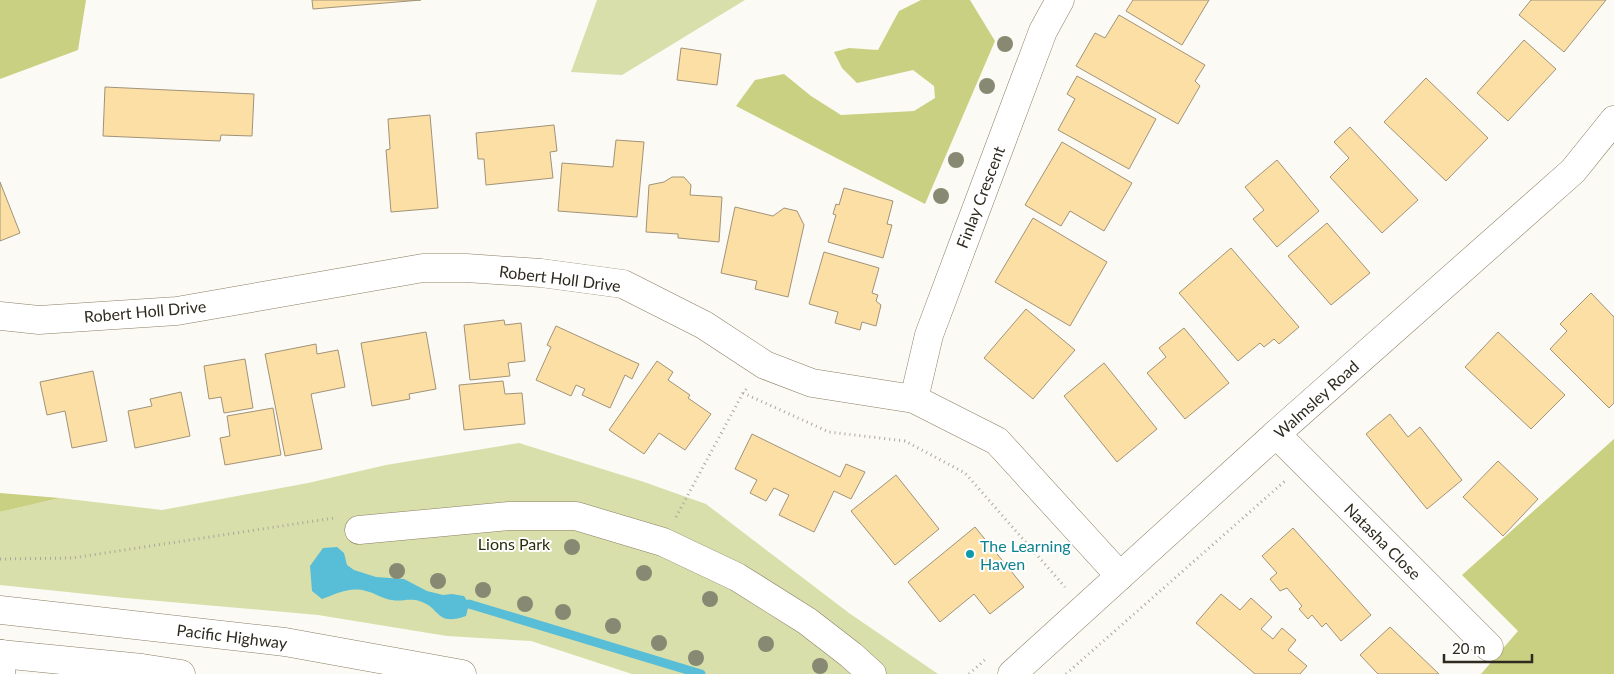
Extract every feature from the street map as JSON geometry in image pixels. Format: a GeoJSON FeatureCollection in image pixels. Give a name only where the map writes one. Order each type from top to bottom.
{"type":"FeatureCollection","features":[{"type":"Feature","properties":{"kind":"street","name":"Finlay Crescent"},"geometry":{"type":"LineString","coordinates":[[914,399],[929,335],[1043,31],[1060,0]]}},
{"type":"Feature","properties":{"kind":"street","name":"Walmsley Road"},"geometry":{"type":"LineString","coordinates":[[1012,674],[1276,434],[1573,171],[1614,120]]}},
{"type":"Feature","properties":{"kind":"street","name":"Robert Holl Drive"},"geometry":{"type":"LineString","coordinates":[[0,316],[39,320],[177,311],[423,268],[466,268],[541,273],[623,284],[704,325],[765,365],[812,383],[914,399],[997,441],[1120,576]]}},
{"type":"Feature","properties":{"kind":"street","name":"Natasha Close"},"geometry":{"type":"LineString","coordinates":[[1276,434],[1489,646]]}},
{"type":"Feature","properties":{"kind":"street"},"geometry":{"type":"LineString","coordinates":[[359,530],[509,516],[576,516],[663,542],[737,577],[807,621],[872,674]]}},
{"type":"Feature","properties":{"kind":"street","name":"Pacific Highway"},"geometry":{"type":"LineString","coordinates":[[0,610],[285,642],[462,674]]}},
{"type":"Feature","properties":{"kind":"street"},"geometry":{"type":"LineString","coordinates":[[1,661],[142,668],[181,674]]}},
{"type":"Feature","properties":{"kind":"path"},"geometry":{"type":"LineString","coordinates":[[663,542],[743,393],[765,365]]}},
{"type":"Feature","properties":{"kind":"path"},"geometry":{"type":"LineString","coordinates":[[743,393],[829,432],[905,441],[965,473],[1065,587],[1058,594]]}},
{"type":"Feature","properties":{"kind":"path"},"geometry":{"type":"LineString","coordinates":[[1066,674],[1305,464]]}},
{"type":"Feature","properties":{"kind":"path"},"geometry":{"type":"LineString","coordinates":[[968,674],[988,657]]}},
{"type":"Feature","properties":{"kind":"green space"},"geometry":{"type":"Polygon","coordinates":[[[0,0],[86,0],[78,50],[0,79],[0,0]]]}},
{"type":"Feature","properties":{"kind":"green space"},"geometry":{"type":"Polygon","coordinates":[[[597,0],[745,0],[622,75],[571,72],[597,0]]]}},
{"type":"Feature","properties":{"kind":"green space"},"geometry":{"type":"Polygon","coordinates":[[[921,0],[970,0],[995,41],[925,204],[736,106],[755,80],[784,74],[811,96],[841,115],[914,111],[935,98],[934,86],[913,70],[857,83],[842,68],[834,52],[849,48],[878,50],[899,11],[921,0]]]}},
{"type":"Feature","properties":{"kind":"green space"},"geometry":{"type":"Polygon","coordinates":[[[1614,439],[1614,674],[1481,674],[1518,631],[1462,575],[1614,439]]]}},
{"type":"Feature","properties":{"kind":"green space","name":"Lions Park"},"geometry":{"type":"Polygon","coordinates":[[[519,443],[644,482],[706,504],[849,613],[938,674],[632,674],[531,641],[447,636],[318,615],[0,585],[0,512],[60,498],[162,510],[308,483],[386,465],[519,443]]]}},
{"type":"Feature","properties":{"kind":"green space"},"geometry":{"type":"Polygon","coordinates":[[[0,493],[60,498],[0,512],[0,493]]]}},
{"type":"Feature","properties":{"kind":"water"},"geometry":{"type":"Polygon","coordinates":[[[337,547],[344,553],[347,565],[354,570],[376,577],[404,579],[427,591],[443,595],[464,596],[469,604],[466,616],[456,619],[443,618],[431,607],[419,601],[398,601],[354,589],[322,599],[312,591],[310,566],[323,548],[337,547]]]}},
{"type":"Feature","properties":{"kind":"building"},"geometry":{"type":"Polygon","coordinates":[[[312,0],[421,0],[313,9],[312,0]]]}},
{"type":"Feature","properties":{"kind":"building"},"geometry":{"type":"Polygon","coordinates":[[[1133,0],[1209,0],[1182,45],[1126,11],[1133,0]]]}},
{"type":"Feature","properties":{"kind":"building"},"geometry":{"type":"Polygon","coordinates":[[[1531,0],[1606,0],[1564,52],[1519,15],[1531,0]]]}},
{"type":"Feature","properties":{"kind":"building"},"geometry":{"type":"Polygon","coordinates":[[[1119,15],[1205,65],[1195,81],[1200,86],[1178,124],[1076,66],[1095,33],[1105,38],[1119,15]]]}},
{"type":"Feature","properties":{"kind":"building"},"geometry":{"type":"Polygon","coordinates":[[[1524,40],[1556,69],[1508,121],[1477,93],[1524,40]]]}},
{"type":"Feature","properties":{"kind":"building"},"geometry":{"type":"Polygon","coordinates":[[[681,48],[721,54],[717,85],[677,80],[681,48]]]}},
{"type":"Feature","properties":{"kind":"building"},"geometry":{"type":"Polygon","coordinates":[[[1077,76],[1156,119],[1129,169],[1058,130],[1075,99],[1067,94],[1077,76]]]}},
{"type":"Feature","properties":{"kind":"building"},"geometry":{"type":"Polygon","coordinates":[[[1426,78],[1488,138],[1446,181],[1384,122],[1426,78]]]}},
{"type":"Feature","properties":{"kind":"building"},"geometry":{"type":"Polygon","coordinates":[[[105,87],[254,94],[252,136],[221,135],[220,141],[103,136],[105,87]]]}},
{"type":"Feature","properties":{"kind":"building"},"geometry":{"type":"Polygon","coordinates":[[[430,115],[438,208],[391,212],[386,150],[390,149],[388,119],[430,115]]]}},
{"type":"Feature","properties":{"kind":"building"},"geometry":{"type":"Polygon","coordinates":[[[554,125],[557,151],[550,152],[553,178],[486,185],[484,159],[478,159],[476,133],[554,125]]]}},
{"type":"Feature","properties":{"kind":"building"},"geometry":{"type":"Polygon","coordinates":[[[1350,127],[1418,200],[1382,233],[1330,177],[1349,158],[1334,142],[1350,127]]]}},
{"type":"Feature","properties":{"kind":"building"},"geometry":{"type":"Polygon","coordinates":[[[616,140],[644,142],[637,217],[558,211],[562,163],[613,167],[616,140]]]}},
{"type":"Feature","properties":{"kind":"building"},"geometry":{"type":"Polygon","coordinates":[[[1062,142],[1132,183],[1104,231],[1070,211],[1061,226],[1025,205],[1062,142]]]}},
{"type":"Feature","properties":{"kind":"building"},"geometry":{"type":"Polygon","coordinates":[[[1277,160],[1319,211],[1277,247],[1253,219],[1264,210],[1245,187],[1277,160]]]}},
{"type":"Feature","properties":{"kind":"building"},"geometry":{"type":"Polygon","coordinates":[[[672,177],[684,177],[691,185],[690,195],[722,197],[719,242],[678,238],[678,234],[646,232],[649,185],[664,182],[672,177]]]}},
{"type":"Feature","properties":{"kind":"building"},"geometry":{"type":"Polygon","coordinates":[[[0,182],[20,233],[0,241],[0,182]]]}},
{"type":"Feature","properties":{"kind":"building"},"geometry":{"type":"Polygon","coordinates":[[[844,188],[893,201],[887,224],[892,225],[883,258],[828,242],[836,215],[833,214],[836,204],[839,205],[844,188]]]}},
{"type":"Feature","properties":{"kind":"building"},"geometry":{"type":"Polygon","coordinates":[[[735,207],[773,216],[784,208],[797,211],[804,225],[788,297],[755,289],[757,281],[721,273],[735,207]]]}},
{"type":"Feature","properties":{"kind":"building"},"geometry":{"type":"Polygon","coordinates":[[[1033,218],[1107,262],[1070,326],[995,282],[1033,218]]]}},
{"type":"Feature","properties":{"kind":"building"},"geometry":{"type":"Polygon","coordinates":[[[1327,223],[1370,273],[1331,305],[1288,256],[1327,223]]]}},
{"type":"Feature","properties":{"kind":"building"},"geometry":{"type":"Polygon","coordinates":[[[1231,248],[1299,327],[1279,344],[1274,339],[1264,347],[1260,343],[1238,361],[1179,293],[1231,248]]]}},
{"type":"Feature","properties":{"kind":"building"},"geometry":{"type":"Polygon","coordinates":[[[824,252],[879,268],[872,293],[878,295],[876,301],[881,305],[876,326],[862,322],[860,330],[835,323],[838,312],[809,304],[824,252]]]}},
{"type":"Feature","properties":{"kind":"building"},"geometry":{"type":"Polygon","coordinates":[[[1591,293],[1614,317],[1614,403],[1609,408],[1550,349],[1567,331],[1560,324],[1591,293]]]}},
{"type":"Feature","properties":{"kind":"building"},"geometry":{"type":"Polygon","coordinates":[[[1026,309],[1075,350],[1033,399],[984,358],[1026,309]]]}},
{"type":"Feature","properties":{"kind":"building"},"geometry":{"type":"Polygon","coordinates":[[[504,320],[505,325],[521,323],[525,361],[508,363],[510,376],[470,380],[464,325],[504,320]]]}},
{"type":"Feature","properties":{"kind":"building"},"geometry":{"type":"Polygon","coordinates":[[[556,326],[639,364],[632,379],[625,375],[610,408],[582,395],[585,389],[576,385],[571,396],[536,380],[551,347],[547,345],[556,326]]]}},
{"type":"Feature","properties":{"kind":"building"},"geometry":{"type":"Polygon","coordinates":[[[1184,328],[1229,383],[1185,419],[1147,373],[1166,357],[1159,348],[1184,328]]]}},
{"type":"Feature","properties":{"kind":"building"},"geometry":{"type":"Polygon","coordinates":[[[426,332],[436,389],[409,394],[410,399],[372,406],[361,343],[426,332]]]}},
{"type":"Feature","properties":{"kind":"building"},"geometry":{"type":"Polygon","coordinates":[[[1498,332],[1565,395],[1531,429],[1465,367],[1498,332]]]}},
{"type":"Feature","properties":{"kind":"building"},"geometry":{"type":"Polygon","coordinates":[[[316,344],[317,354],[338,350],[345,387],[311,394],[322,449],[285,456],[265,354],[316,344]]]}},
{"type":"Feature","properties":{"kind":"building"},"geometry":{"type":"Polygon","coordinates":[[[245,359],[253,408],[224,413],[221,397],[209,399],[204,366],[245,359]]]}},
{"type":"Feature","properties":{"kind":"building"},"geometry":{"type":"Polygon","coordinates":[[[657,361],[673,372],[668,380],[690,395],[688,398],[711,414],[685,450],[659,433],[644,454],[609,430],[657,361]]]}},
{"type":"Feature","properties":{"kind":"building"},"geometry":{"type":"Polygon","coordinates":[[[1104,363],[1157,429],[1117,462],[1064,396],[1104,363]]]}},
{"type":"Feature","properties":{"kind":"building"},"geometry":{"type":"Polygon","coordinates":[[[93,371],[107,441],[72,448],[65,411],[47,415],[40,382],[93,371]]]}},
{"type":"Feature","properties":{"kind":"building"},"geometry":{"type":"Polygon","coordinates":[[[503,381],[505,394],[522,393],[525,424],[464,430],[459,385],[503,381]]]}},
{"type":"Feature","properties":{"kind":"building"},"geometry":{"type":"Polygon","coordinates":[[[181,392],[190,436],[135,448],[128,411],[152,406],[150,399],[181,392]]]}},
{"type":"Feature","properties":{"kind":"building"},"geometry":{"type":"Polygon","coordinates":[[[273,408],[281,455],[225,465],[220,438],[230,436],[227,416],[273,408]]]}},
{"type":"Feature","properties":{"kind":"building"},"geometry":{"type":"Polygon","coordinates":[[[1390,414],[1408,437],[1420,427],[1462,480],[1427,509],[1366,434],[1390,414]]]}},
{"type":"Feature","properties":{"kind":"building"},"geometry":{"type":"Polygon","coordinates":[[[752,434],[840,477],[846,464],[865,472],[851,499],[834,491],[814,532],[779,515],[789,495],[774,488],[766,501],[750,493],[757,480],[735,469],[752,434]]]}},
{"type":"Feature","properties":{"kind":"building"},"geometry":{"type":"Polygon","coordinates":[[[1498,461],[1538,499],[1503,536],[1463,497],[1498,461]]]}},
{"type":"Feature","properties":{"kind":"building"},"geometry":{"type":"Polygon","coordinates":[[[896,475],[939,529],[895,565],[851,511],[896,475]]]}},
{"type":"Feature","properties":{"kind":"building","name":"The Learning Haven"},"geometry":{"type":"Polygon","coordinates":[[[975,527],[1024,587],[990,614],[974,594],[940,622],[908,582],[975,527]]]}},
{"type":"Feature","properties":{"kind":"building"},"geometry":{"type":"Polygon","coordinates":[[[1293,528],[1371,615],[1341,641],[1326,623],[1322,627],[1312,615],[1308,619],[1299,609],[1302,606],[1287,588],[1280,591],[1270,579],[1277,573],[1262,556],[1293,528]]]}},
{"type":"Feature","properties":{"kind":"building"},"geometry":{"type":"Polygon","coordinates":[[[1221,594],[1240,610],[1251,598],[1272,617],[1261,629],[1273,639],[1282,628],[1296,640],[1288,650],[1307,666],[1300,674],[1255,674],[1196,623],[1221,594]]]}},
{"type":"Feature","properties":{"kind":"building"},"geometry":{"type":"Polygon","coordinates":[[[1390,627],[1439,674],[1378,674],[1360,655],[1390,627]]]}},
{"type":"Feature","properties":{"kind":"waterway"},"geometry":{"type":"LineString","coordinates":[[469,604],[701,674]]}},
{"type":"Feature","properties":{"kind":"place","name":"The Learning Haven"},"geometry":{"type":"Point","coordinates":[970,554]}}]}
